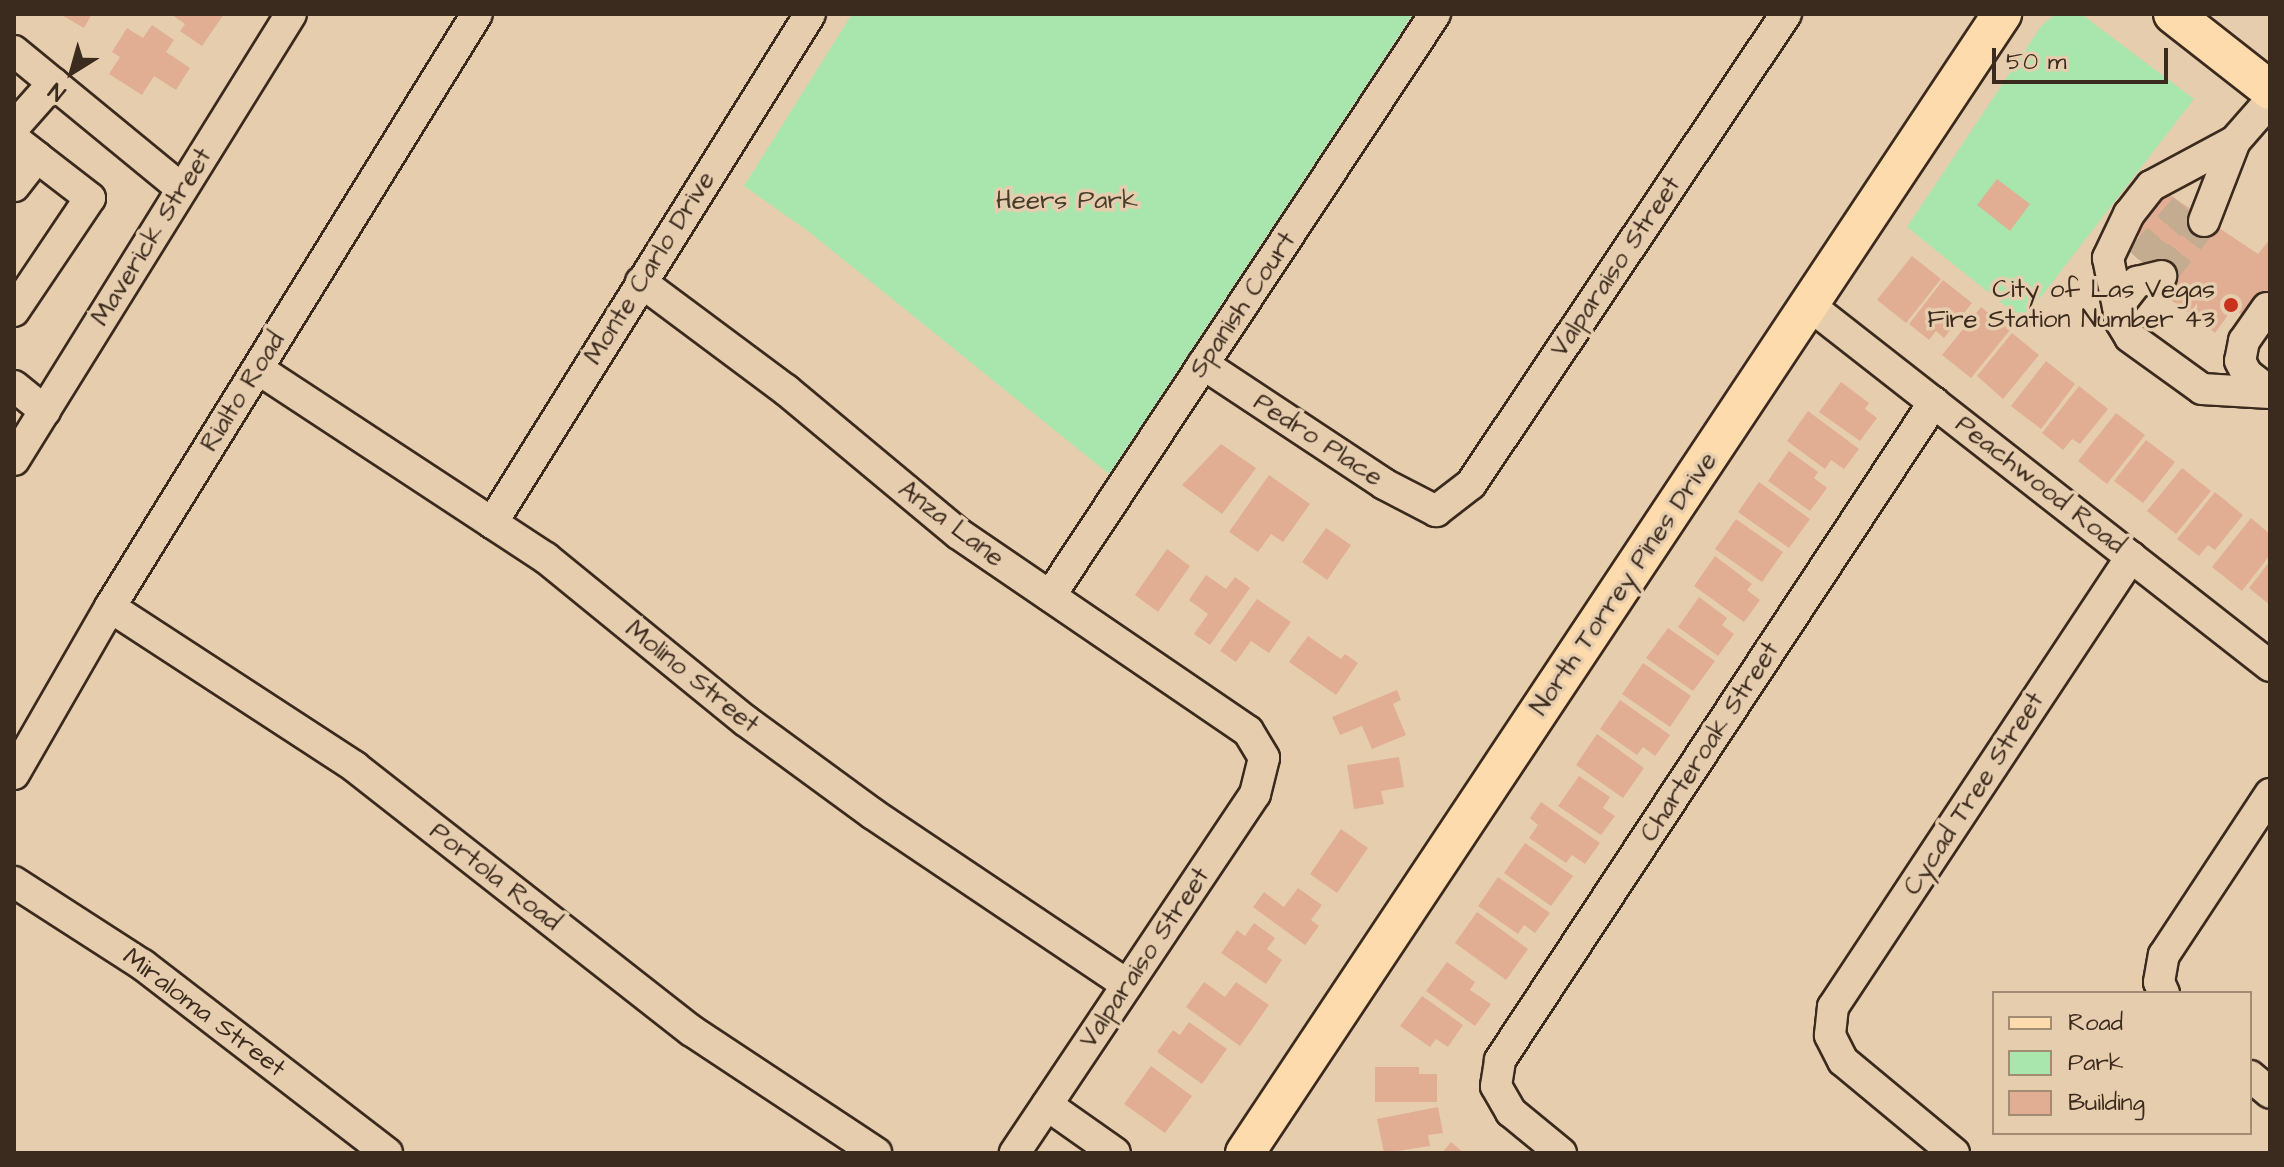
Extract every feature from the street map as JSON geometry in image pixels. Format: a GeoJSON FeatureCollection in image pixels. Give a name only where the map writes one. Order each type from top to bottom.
{"type":"FeatureCollection","features":[{"type":"Feature","properties":{"kind":"main road","name":"North Torrey Pines Drive"},"geometry":{"type":"LineString","coordinates":[[1245,1153],[2002,14]]}},
{"type":"Feature","properties":{"kind":"main road"},"geometry":{"type":"LineString","coordinates":[[2173,14],[2270,90]]}},
{"type":"Feature","properties":{"kind":"street","name":"Maverick Street"},"geometry":{"type":"LineString","coordinates":[[14,460],[291,14]]}},
{"type":"Feature","properties":{"kind":"street","name":"Rialto Road"},"geometry":{"type":"LineString","coordinates":[[14,774],[110,607],[477,14]]}},
{"type":"Feature","properties":{"kind":"street","name":"Monte Carlo Drive"},"geometry":{"type":"LineString","coordinates":[[492,523],[810,14]]}},
{"type":"Feature","properties":{"kind":"street","name":"Spanish Court"},"geometry":{"type":"LineString","coordinates":[[1050,596],[1435,14]]}},
{"type":"Feature","properties":{"kind":"street","name":"Valparaiso Street"},"geometry":{"type":"LineString","coordinates":[[1436,511],[1471,484],[1786,14]]}},
{"type":"Feature","properties":{"kind":"street"},"geometry":{"type":"LineString","coordinates":[[14,51],[182,189]]}},
{"type":"Feature","properties":{"kind":"street"},"geometry":{"type":"LineString","coordinates":[[14,127],[53,83]]}},
{"type":"Feature","properties":{"kind":"street"},"geometry":{"type":"LineString","coordinates":[[2199,208],[2235,141],[2270,101]]}},
{"type":"Feature","properties":{"kind":"street"},"geometry":{"type":"LineString","coordinates":[[2235,141],[2151,186],[2129,214],[2108,258],[2118,306],[2130,337],[2202,389],[2270,393]]}},
{"type":"Feature","properties":{"kind":"street"},"geometry":{"type":"LineString","coordinates":[[14,186],[25,148],[90,198],[14,311]]}},
{"type":"Feature","properties":{"kind":"street"},"geometry":{"type":"LineString","coordinates":[[2118,306],[2146,272]]}},
{"type":"Feature","properties":{"kind":"street","name":"Anza Lane"},"geometry":{"type":"LineString","coordinates":[[641,282],[786,390],[959,534],[1248,731],[1264,758]]}},
{"type":"Feature","properties":{"kind":"street","name":"Peachwood Road"},"geometry":{"type":"LineString","coordinates":[[1809,305],[2270,666]]}},
{"type":"Feature","properties":{"kind":"street"},"geometry":{"type":"LineString","coordinates":[[2267,308],[2244,341],[2240,361],[2247,374],[2270,393]]}},
{"type":"Feature","properties":{"kind":"street","name":"Pedro Place"},"geometry":{"type":"LineString","coordinates":[[1203,364],[1384,484],[1436,511]]}},
{"type":"Feature","properties":{"kind":"street","name":"Molino Street"},"geometry":{"type":"LineString","coordinates":[[258,369],[546,558],[746,721],[861,805],[1127,985]]}},
{"type":"Feature","properties":{"kind":"street"},"geometry":{"type":"LineString","coordinates":[[14,386],[45,411]]}},
{"type":"Feature","properties":{"kind":"street","name":"Charteroak Street"},"geometry":{"type":"LineString","coordinates":[[1561,1153],[1511,1112],[1496,1086],[1500,1060],[1934,402]]}},
{"type":"Feature","properties":{"kind":"street","name":"Cycad Tree Street"},"geometry":{"type":"LineString","coordinates":[[1954,1153],[1843,1061],[1830,1035],[1833,1007],[2131,557]]}},
{"type":"Feature","properties":{"kind":"street","name":"Portola Road"},"geometry":{"type":"LineString","coordinates":[[110,607],[355,767],[692,1031],[876,1153]]}},
{"type":"Feature","properties":{"kind":"street","name":"Valparaiso Street"},"geometry":{"type":"LineString","coordinates":[[1015,1153],[1255,794],[1264,758]]}},
{"type":"Feature","properties":{"kind":"street"},"geometry":{"type":"LineString","coordinates":[[2162,988],[2164,955],[2270,794]]}},
{"type":"Feature","properties":{"kind":"street","name":"Miraloma Street"},"geometry":{"type":"LineString","coordinates":[[14,882],[143,965],[387,1153]]}},
{"type":"Feature","properties":{"kind":"street"},"geometry":{"type":"LineString","coordinates":[[2252,1078],[2270,1093]]}},
{"type":"Feature","properties":{"kind":"street"},"geometry":{"type":"LineString","coordinates":[[1047,1105],[1115,1153]]}},
{"type":"Feature","properties":{"kind":"green space","name":"Heers Park"},"geometry":{"type":"Polygon","coordinates":[[[852,14],[1413,14],[1109,474],[808,231],[744,186],[852,14]]]}},
{"type":"Feature","properties":{"kind":"green space"},"geometry":{"type":"Polygon","coordinates":[[[2056,14],[2081,14],[2194,99],[2023,320],[1907,227],[2042,25],[2056,14]]]}},
{"type":"Feature","properties":{"kind":"building"},"geometry":{"type":"Polygon","coordinates":[[[60,14],[92,14],[84,28],[60,14]]]}},
{"type":"Feature","properties":{"kind":"building"},"geometry":{"type":"Polygon","coordinates":[[[171,14],[224,14],[202,46],[180,31],[185,24],[171,14]]]}},
{"type":"Feature","properties":{"kind":"building"},"geometry":{"type":"Polygon","coordinates":[[[152,25],[174,40],[166,52],[190,68],[176,90],[154,76],[142,95],[109,74],[120,57],[112,52],[127,28],[143,38],[152,25]]]}},
{"type":"Feature","properties":{"kind":"building"},"geometry":{"type":"Polygon","coordinates":[[[1997,179],[2030,204],[2010,231],[1977,205],[1997,179]]]}},
{"type":"Feature","properties":{"kind":"building"},"geometry":{"type":"Polygon","coordinates":[[[2167,193],[2258,254],[2270,239],[2270,310],[2254,298],[2242,315],[2233,308],[2215,333],[2160,292],[2169,281],[2132,254],[2143,239],[2136,234],[2167,193]]]}},
{"type":"Feature","properties":{"kind":"building"},"geometry":{"type":"Polygon","coordinates":[[[1912,256],[1941,279],[1906,323],[1877,300],[1912,256]]]}},
{"type":"Feature","properties":{"kind":"building"},"geometry":{"type":"Polygon","coordinates":[[[1943,280],[1972,303],[1944,338],[1936,331],[1929,340],[1909,324],[1943,280]]]}},
{"type":"Feature","properties":{"kind":"building"},"geometry":{"type":"Polygon","coordinates":[[[1981,307],[2010,330],[1971,378],[1942,355],[1981,307]]]}},
{"type":"Feature","properties":{"kind":"building"},"geometry":{"type":"Polygon","coordinates":[[[2012,333],[2039,355],[2003,399],[1977,376],[2012,333]]]}},
{"type":"Feature","properties":{"kind":"building"},"geometry":{"type":"Polygon","coordinates":[[[2046,361],[2075,384],[2041,429],[2011,406],[2046,361]]]}},
{"type":"Feature","properties":{"kind":"building"},"geometry":{"type":"Polygon","coordinates":[[[1841,382],[1869,403],[1865,409],[1877,418],[1860,441],[1819,412],[1841,382]]]}},
{"type":"Feature","properties":{"kind":"building"},"geometry":{"type":"Polygon","coordinates":[[[2079,386],[2108,409],[2080,444],[2072,439],[2063,450],[2042,433],[2079,386]]]}},
{"type":"Feature","properties":{"kind":"building"},"geometry":{"type":"Polygon","coordinates":[[[1808,411],[1859,449],[1844,469],[1831,460],[1825,469],[1787,441],[1808,411]]]}},
{"type":"Feature","properties":{"kind":"building"},"geometry":{"type":"Polygon","coordinates":[[[2116,413],[2145,435],[2107,484],[2078,461],[2116,413]]]}},
{"type":"Feature","properties":{"kind":"building"},"geometry":{"type":"Polygon","coordinates":[[[2146,440],[2175,462],[2143,503],[2114,481],[2146,440]]]}},
{"type":"Feature","properties":{"kind":"building"},"geometry":{"type":"Polygon","coordinates":[[[1221,444],[1256,468],[1222,514],[1182,485],[1221,444]]]}},
{"type":"Feature","properties":{"kind":"building"},"geometry":{"type":"Polygon","coordinates":[[[1789,451],[1818,472],[1814,478],[1827,488],[1810,511],[1768,481],[1789,451]]]}},
{"type":"Feature","properties":{"kind":"building"},"geometry":{"type":"Polygon","coordinates":[[[2182,468],[2211,491],[2176,534],[2147,511],[2182,468]]]}},
{"type":"Feature","properties":{"kind":"building"},"geometry":{"type":"Polygon","coordinates":[[[1269,475],[1310,504],[1283,542],[1271,534],[1258,552],[1229,532],[1269,475]]]}},
{"type":"Feature","properties":{"kind":"building"},"geometry":{"type":"Polygon","coordinates":[[[1759,482],[1810,519],[1789,548],[1738,512],[1759,482]]]}},
{"type":"Feature","properties":{"kind":"building"},"geometry":{"type":"Polygon","coordinates":[[[2215,492],[2243,515],[2215,550],[2208,545],[2199,556],[2177,539],[2215,492]]]}},
{"type":"Feature","properties":{"kind":"building"},"geometry":{"type":"Polygon","coordinates":[[[2251,518],[2270,534],[2270,555],[2242,591],[2212,567],[2251,518]]]}},
{"type":"Feature","properties":{"kind":"building"},"geometry":{"type":"Polygon","coordinates":[[[1736,519],[1783,552],[1762,582],[1715,549],[1736,519]]]}},
{"type":"Feature","properties":{"kind":"building"},"geometry":{"type":"Polygon","coordinates":[[[1326,528],[1351,545],[1327,580],[1302,562],[1326,528]]]}},
{"type":"Feature","properties":{"kind":"building"},"geometry":{"type":"Polygon","coordinates":[[[1167,549],[1190,566],[1158,612],[1135,595],[1167,549]]]}},
{"type":"Feature","properties":{"kind":"building"},"geometry":{"type":"Polygon","coordinates":[[[1715,556],[1752,584],[1747,590],[1760,600],[1744,622],[1694,586],[1715,556]]]}},
{"type":"Feature","properties":{"kind":"building"},"geometry":{"type":"Polygon","coordinates":[[[2270,561],[2270,605],[2249,588],[2270,561]]]}},
{"type":"Feature","properties":{"kind":"building"},"geometry":{"type":"Polygon","coordinates":[[[1206,575],[1226,589],[1235,577],[1250,588],[1210,645],[1194,634],[1208,614],[1189,600],[1206,575]]]}},
{"type":"Feature","properties":{"kind":"building"},"geometry":{"type":"Polygon","coordinates":[[[1699,597],[1727,618],[1722,625],[1734,634],[1718,656],[1678,627],[1699,597]]]}},
{"type":"Feature","properties":{"kind":"building"},"geometry":{"type":"Polygon","coordinates":[[[1257,599],[1291,622],[1269,653],[1251,641],[1236,662],[1220,651],[1257,599]]]}},
{"type":"Feature","properties":{"kind":"building"},"geometry":{"type":"Polygon","coordinates":[[[1668,628],[1715,661],[1693,691],[1646,658],[1668,628]]]}},
{"type":"Feature","properties":{"kind":"building"},"geometry":{"type":"Polygon","coordinates":[[[1308,636],[1341,659],[1345,654],[1358,663],[1336,695],[1289,662],[1308,636]]]}},
{"type":"Feature","properties":{"kind":"building"},"geometry":{"type":"Polygon","coordinates":[[[1643,663],[1691,696],[1670,727],[1622,694],[1643,663]]]}},
{"type":"Feature","properties":{"kind":"building"},"geometry":{"type":"Polygon","coordinates":[[[1397,690],[1401,700],[1393,704],[1406,735],[1372,749],[1362,726],[1340,735],[1332,717],[1397,690]]]}},
{"type":"Feature","properties":{"kind":"building"},"geometry":{"type":"Polygon","coordinates":[[[1620,700],[1670,735],[1655,756],[1643,747],[1637,755],[1600,729],[1620,700]]]}},
{"type":"Feature","properties":{"kind":"building"},"geometry":{"type":"Polygon","coordinates":[[[1597,734],[1644,768],[1623,798],[1576,765],[1597,734]]]}},
{"type":"Feature","properties":{"kind":"building"},"geometry":{"type":"Polygon","coordinates":[[[1399,757],[1404,787],[1381,791],[1384,804],[1354,809],[1347,765],[1399,757]]]}},
{"type":"Feature","properties":{"kind":"building"},"geometry":{"type":"Polygon","coordinates":[[[1579,776],[1610,797],[1603,808],[1615,816],[1601,835],[1558,806],[1579,776]]]}},
{"type":"Feature","properties":{"kind":"building"},"geometry":{"type":"Polygon","coordinates":[[[1541,802],[1600,843],[1585,864],[1572,855],[1566,863],[1529,838],[1538,825],[1530,818],[1541,802]]]}},
{"type":"Feature","properties":{"kind":"building"},"geometry":{"type":"Polygon","coordinates":[[[1341,829],[1368,848],[1337,893],[1310,874],[1341,829]]]}},
{"type":"Feature","properties":{"kind":"building"},"geometry":{"type":"Polygon","coordinates":[[[1525,843],[1573,876],[1551,906],[1504,873],[1525,843]]]}},
{"type":"Feature","properties":{"kind":"building"},"geometry":{"type":"Polygon","coordinates":[[[1498,877],[1550,913],[1535,933],[1524,925],[1518,934],[1478,906],[1498,877]]]}},
{"type":"Feature","properties":{"kind":"building"},"geometry":{"type":"Polygon","coordinates":[[[1298,888],[1322,905],[1311,920],[1319,926],[1305,945],[1253,907],[1264,892],[1284,907],[1298,888]]]}},
{"type":"Feature","properties":{"kind":"building"},"geometry":{"type":"Polygon","coordinates":[[[1477,912],[1528,949],[1506,980],[1455,943],[1477,912]]]}},
{"type":"Feature","properties":{"kind":"building"},"geometry":{"type":"Polygon","coordinates":[[[1254,923],[1275,938],[1267,949],[1282,960],[1266,984],[1221,953],[1237,930],[1245,936],[1254,923]]]}},
{"type":"Feature","properties":{"kind":"building"},"geometry":{"type":"Polygon","coordinates":[[[1447,962],[1475,982],[1470,990],[1491,1004],[1475,1026],[1426,991],[1447,962]]]}},
{"type":"Feature","properties":{"kind":"building"},"geometry":{"type":"Polygon","coordinates":[[[1204,982],[1225,997],[1236,982],[1269,1005],[1240,1046],[1186,1007],[1204,982]]]}},
{"type":"Feature","properties":{"kind":"building"},"geometry":{"type":"Polygon","coordinates":[[[1422,996],[1463,1025],[1448,1047],[1436,1039],[1430,1047],[1400,1026],[1422,996]]]}},
{"type":"Feature","properties":{"kind":"building"},"geometry":{"type":"Polygon","coordinates":[[[1189,1022],[1227,1049],[1202,1084],[1157,1052],[1173,1030],[1180,1035],[1189,1022]]]}},
{"type":"Feature","properties":{"kind":"building"},"geometry":{"type":"Polygon","coordinates":[[[1151,1066],[1192,1096],[1165,1133],[1124,1104],[1151,1066]]]}},
{"type":"Feature","properties":{"kind":"building"},"geometry":{"type":"Polygon","coordinates":[[[1375,1067],[1419,1067],[1419,1074],[1437,1074],[1437,1102],[1375,1102],[1375,1067]]]}},
{"type":"Feature","properties":{"kind":"building"},"geometry":{"type":"Polygon","coordinates":[[[1438,1107],[1443,1133],[1428,1135],[1430,1146],[1384,1153],[1377,1119],[1438,1107]]]}},
{"type":"Feature","properties":{"kind":"building"},"geometry":{"type":"Polygon","coordinates":[[[1451,1142],[1464,1153],[1442,1153],[1451,1142]]]}},
{"type":"Feature","properties":{"kind":"tunnel"},"geometry":{"type":"LineString","coordinates":[[2139,260],[2185,207]]}},
{"type":"Feature","properties":{"kind":"tunnel"},"geometry":{"type":"LineString","coordinates":[[2161,276],[2204,221]]}},
{"type":"Feature","properties":{"kind":"place","name":"City of Las Vegas Fire Station Number 43"},"geometry":{"type":"Point","coordinates":[2231,305]}}]}
